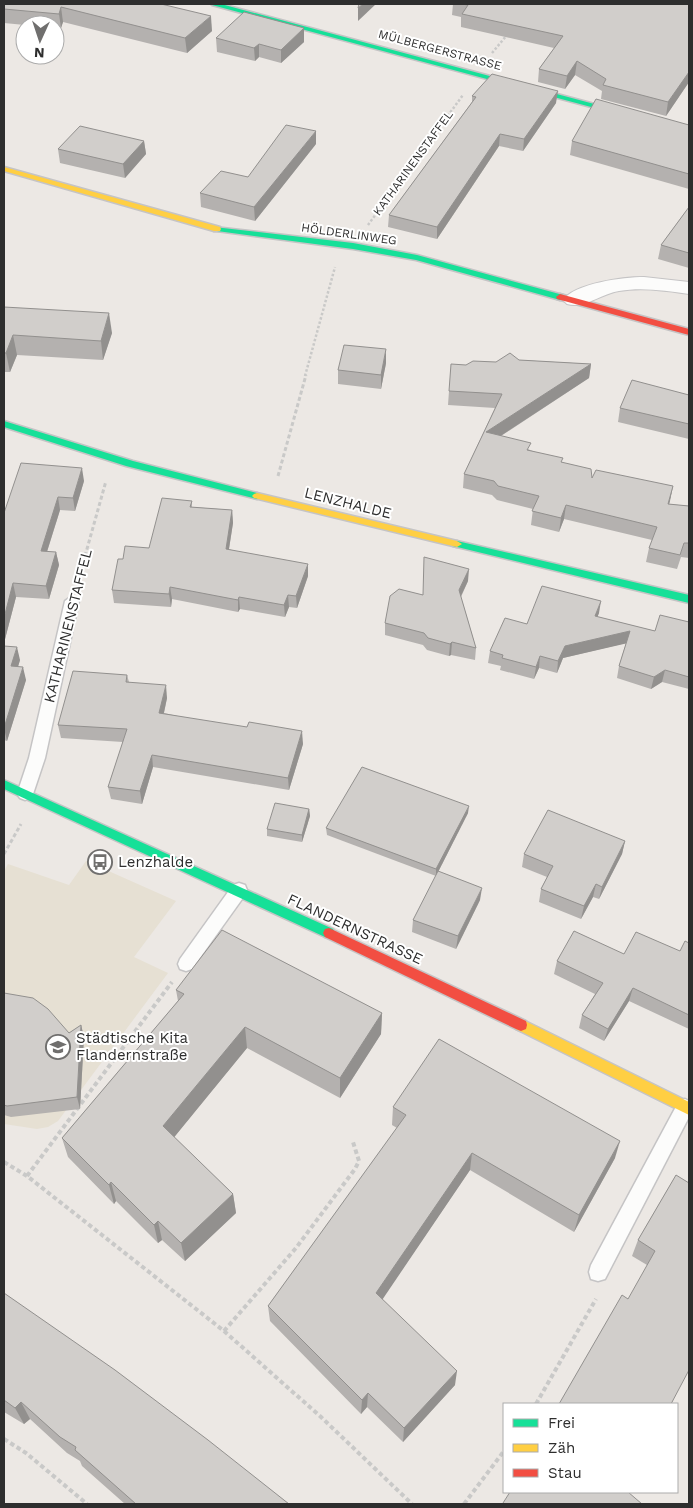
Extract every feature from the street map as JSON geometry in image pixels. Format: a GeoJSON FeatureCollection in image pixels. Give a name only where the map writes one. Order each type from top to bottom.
{"type":"FeatureCollection","features":[{"type":"Feature","properties":{"kind":"street","name":"MÜLBERGERSTRASSE"},"geometry":{"type":"LineString","coordinates":[[214,4],[689,130]]}},
{"type":"Feature","properties":{"kind":"street","name":"HÖLDERLINWEG"},"geometry":{"type":"LineString","coordinates":[[4,169],[202,226],[273,238],[348,245],[433,262],[689,332]]}},
{"type":"Feature","properties":{"kind":"street"},"geometry":{"type":"LineString","coordinates":[[574,300],[600,288],[645,284],[689,288]]}},
{"type":"Feature","properties":{"kind":"street","name":"LENZHALDE"},"geometry":{"type":"LineString","coordinates":[[4,424],[115,459],[271,500],[689,600]]}},
{"type":"Feature","properties":{"kind":"street","name":"FLANDERNSTRASSE"},"geometry":{"type":"LineString","coordinates":[[4,784],[239,890],[556,1042],[687,1108]]}},
{"type":"Feature","properties":{"kind":"lane","name":"KATHARINENSTAFFEL"},"geometry":{"type":"LineString","coordinates":[[31,796],[37,758],[72,600]]}},
{"type":"Feature","properties":{"kind":"lane"},"geometry":{"type":"LineString","coordinates":[[186,964],[239,890]]}},
{"type":"Feature","properties":{"kind":"lane"},"geometry":{"type":"LineString","coordinates":[[598,1272],[687,1108]]}},
{"type":"Feature","properties":{"kind":"path"},"geometry":{"type":"LineString","coordinates":[[492,54],[508,33]]}},
{"type":"Feature","properties":{"kind":"path","name":"KATHARINENSTAFFEL"},"geometry":{"type":"LineString","coordinates":[[271,500],[348,245],[463,94]]}},
{"type":"Feature","properties":{"kind":"path","name":"KATHARINENSTAFFEL"},"geometry":{"type":"LineString","coordinates":[[72,600],[115,459]]}},
{"type":"Feature","properties":{"kind":"path"},"geometry":{"type":"LineString","coordinates":[[4,854],[31,796]]}},
{"type":"Feature","properties":{"kind":"path"},"geometry":{"type":"LineString","coordinates":[[27,1176],[186,964]]}},
{"type":"Feature","properties":{"kind":"path"},"geometry":{"type":"LineString","coordinates":[[224,1331],[296,1248],[355,1169],[359,1161],[353,1142]]}},
{"type":"Feature","properties":{"kind":"path"},"geometry":{"type":"LineString","coordinates":[[4,1162],[27,1176],[224,1331],[321,1417],[412,1504]]}},
{"type":"Feature","properties":{"kind":"path"},"geometry":{"type":"LineString","coordinates":[[537,1403],[602,1289],[598,1272]]}},
{"type":"Feature","properties":{"kind":"path"},"geometry":{"type":"LineString","coordinates":[[4,1439],[26,1453],[87,1504]]}},
{"type":"Feature","properties":{"kind":"path"},"geometry":{"type":"LineString","coordinates":[[464,1504],[503,1452]]}},
{"type":"Feature","properties":{"kind":"shaded area","name":"Städtische Kita Flandernstraße"},"geometry":{"type":"Polygon","coordinates":[[[86,861],[176,901],[134,957],[168,973],[58,1121],[48,1127],[37,1129],[4,1124],[4,871],[8,864],[69,885],[86,861]]]}},
{"type":"Feature","properties":{"kind":"building"},"geometry":{"type":"Polygon","coordinates":[[[4,4],[161,4],[211,16],[185,38],[61,7],[59,14],[4,9],[4,4]]]}},
{"type":"Feature","properties":{"kind":"building"},"geometry":{"type":"Polygon","coordinates":[[[462,4],[689,4],[689,72],[668,102],[603,85],[606,79],[577,61],[567,76],[539,69],[563,36],[462,14],[468,5],[462,4]]]}},
{"type":"Feature","properties":{"kind":"building"},"geometry":{"type":"Polygon","coordinates":[[[244,12],[304,28],[281,50],[259,44],[254,48],[216,38],[244,12]]]}},
{"type":"Feature","properties":{"kind":"building"},"geometry":{"type":"Polygon","coordinates":[[[492,74],[558,91],[524,139],[500,134],[437,227],[389,215],[476,97],[472,96],[492,74]]]}},
{"type":"Feature","properties":{"kind":"building"},"geometry":{"type":"Polygon","coordinates":[[[596,99],[689,125],[689,174],[572,141],[596,99]]]}},
{"type":"Feature","properties":{"kind":"building"},"geometry":{"type":"Polygon","coordinates":[[[286,125],[316,131],[254,207],[200,193],[221,171],[248,177],[286,125]]]}},
{"type":"Feature","properties":{"kind":"building"},"geometry":{"type":"Polygon","coordinates":[[[80,126],[144,141],[123,164],[58,149],[80,126]]]}},
{"type":"Feature","properties":{"kind":"building"},"geometry":{"type":"Polygon","coordinates":[[[689,207],[689,253],[661,245],[689,207]]]}},
{"type":"Feature","properties":{"kind":"building"},"geometry":{"type":"Polygon","coordinates":[[[4,307],[109,313],[101,341],[13,335],[6,353],[4,353],[4,307]]]}},
{"type":"Feature","properties":{"kind":"building"},"geometry":{"type":"Polygon","coordinates":[[[344,345],[386,349],[381,375],[338,370],[344,345]]]}},
{"type":"Feature","properties":{"kind":"building"},"geometry":{"type":"Polygon","coordinates":[[[510,353],[519,360],[591,364],[486,432],[531,443],[527,450],[563,458],[561,462],[591,469],[592,478],[596,470],[673,486],[668,504],[689,506],[689,543],[684,543],[680,555],[649,548],[657,527],[566,505],[561,518],[532,511],[539,496],[498,486],[494,481],[464,474],[502,394],[449,391],[451,364],[466,365],[473,361],[496,362],[510,353]]]}},
{"type":"Feature","properties":{"kind":"building"},"geometry":{"type":"Polygon","coordinates":[[[632,380],[689,395],[689,424],[620,408],[632,380]]]}},
{"type":"Feature","properties":{"kind":"building"},"geometry":{"type":"Polygon","coordinates":[[[21,463],[82,468],[73,498],[58,497],[41,551],[56,552],[46,586],[13,583],[4,618],[4,513],[21,463]]]}},
{"type":"Feature","properties":{"kind":"building"},"geometry":{"type":"Polygon","coordinates":[[[162,498],[192,501],[190,507],[232,510],[226,549],[308,564],[296,596],[288,595],[284,605],[239,597],[238,600],[170,587],[169,594],[112,590],[118,559],[123,559],[125,546],[149,548],[162,498]]]}},
{"type":"Feature","properties":{"kind":"building"},"geometry":{"type":"Polygon","coordinates":[[[424,557],[469,569],[459,590],[476,648],[428,638],[424,633],[385,623],[390,596],[399,589],[423,595],[424,557]]]}},
{"type":"Feature","properties":{"kind":"building"},"geometry":{"type":"Polygon","coordinates":[[[542,586],[601,601],[595,616],[655,631],[660,615],[689,622],[689,677],[665,670],[654,677],[619,666],[630,631],[565,646],[558,661],[540,656],[536,667],[502,658],[503,655],[490,651],[505,618],[527,624],[542,586]]]}},
{"type":"Feature","properties":{"kind":"building"},"geometry":{"type":"Polygon","coordinates":[[[4,646],[17,647],[11,666],[23,667],[4,728],[4,646]]]}},
{"type":"Feature","properties":{"kind":"building"},"geometry":{"type":"Polygon","coordinates":[[[73,671],[127,675],[126,682],[166,685],[159,713],[247,727],[249,722],[302,731],[288,778],[152,755],[140,791],[108,787],[127,729],[58,725],[73,671]]]}},
{"type":"Feature","properties":{"kind":"building"},"geometry":{"type":"Polygon","coordinates":[[[362,767],[469,806],[436,869],[326,828],[362,767]]]}},
{"type":"Feature","properties":{"kind":"building"},"geometry":{"type":"Polygon","coordinates":[[[275,803],[309,809],[302,835],[267,829],[275,803]]]}},
{"type":"Feature","properties":{"kind":"building"},"geometry":{"type":"Polygon","coordinates":[[[548,810],[625,841],[602,887],[596,884],[584,906],[541,889],[553,866],[524,854],[548,810]]]}},
{"type":"Feature","properties":{"kind":"building"},"geometry":{"type":"Polygon","coordinates":[[[438,871],[482,888],[458,936],[413,920],[438,871]]]}},
{"type":"Feature","properties":{"kind":"building"},"geometry":{"type":"Polygon","coordinates":[[[222,930],[382,1013],[340,1078],[245,1027],[163,1126],[233,1194],[181,1243],[158,1221],[154,1225],[111,1182],[109,1185],[62,1138],[184,994],[176,990],[222,930]]]}},
{"type":"Feature","properties":{"kind":"building"},"geometry":{"type":"Polygon","coordinates":[[[574,931],[624,954],[636,932],[680,951],[685,941],[689,943],[689,1015],[633,988],[608,1029],[582,1015],[603,983],[557,961],[574,931]]]}},
{"type":"Feature","properties":{"kind":"building","name":"Städtische Kita Flandernstraße"},"geometry":{"type":"Polygon","coordinates":[[[4,993],[33,998],[48,1009],[69,1033],[81,1025],[77,1097],[4,1105],[4,993]]]}},
{"type":"Feature","properties":{"kind":"building"},"geometry":{"type":"Polygon","coordinates":[[[439,1039],[620,1141],[579,1215],[472,1153],[376,1293],[457,1371],[404,1428],[368,1393],[362,1400],[268,1306],[406,1115],[393,1107],[439,1039]]]}},
{"type":"Feature","properties":{"kind":"building"},"geometry":{"type":"Polygon","coordinates":[[[676,1175],[689,1183],[689,1370],[672,1403],[560,1403],[622,1295],[628,1299],[655,1251],[638,1240],[676,1175]]]}},
{"type":"Feature","properties":{"kind":"building"},"geometry":{"type":"Polygon","coordinates":[[[4,1293],[115,1370],[289,1504],[136,1504],[75,1450],[76,1447],[60,1437],[21,1402],[15,1408],[4,1400],[4,1293]]]}},
{"type":"Feature","properties":{"kind":"building"},"geometry":{"type":"Polygon","coordinates":[[[509,1493],[629,1493],[642,1504],[504,1504],[509,1493]]]}},
{"type":"Feature","properties":{"kind":"traffic: fast"},"geometry":{"type":"LineString","coordinates":[[214,4],[609,109]]}},
{"type":"Feature","properties":{"kind":"traffic: fast"},"geometry":{"type":"LineString","coordinates":[[217,229],[353,246],[417,258],[560,297]]}},
{"type":"Feature","properties":{"kind":"traffic: fast"},"geometry":{"type":"LineString","coordinates":[[4,424],[130,463],[257,496]]}},
{"type":"Feature","properties":{"kind":"traffic: fast"},"geometry":{"type":"LineString","coordinates":[[457,544],[689,599]]}},
{"type":"Feature","properties":{"kind":"traffic: fast"},"geometry":{"type":"LineString","coordinates":[[4,784],[329,933]]}},
{"type":"Feature","properties":{"kind":"traffic: slow"},"geometry":{"type":"LineString","coordinates":[[4,169],[217,229]]}},
{"type":"Feature","properties":{"kind":"traffic: slow"},"geometry":{"type":"LineString","coordinates":[[257,496],[457,544]]}},
{"type":"Feature","properties":{"kind":"traffic: slow"},"geometry":{"type":"LineString","coordinates":[[521,1025],[689,1109]]}},
{"type":"Feature","properties":{"kind":"traffic: jam"},"geometry":{"type":"LineString","coordinates":[[609,109],[689,130]]}},
{"type":"Feature","properties":{"kind":"traffic: jam"},"geometry":{"type":"LineString","coordinates":[[560,297],[689,332]]}},
{"type":"Feature","properties":{"kind":"traffic: jam"},"geometry":{"type":"LineString","coordinates":[[329,933],[521,1025]]}},
{"type":"Feature","properties":{"kind":"place","name":"Lenzhalde"},"geometry":{"type":"Point","coordinates":[100,862]}},
{"type":"Feature","properties":{"kind":"place","name":"Städtische Kita Flandernstraße"},"geometry":{"type":"Point","coordinates":[58,1047]}}]}
